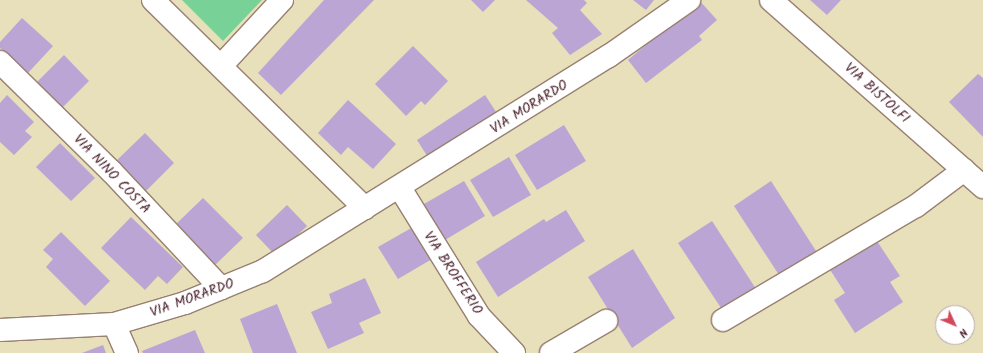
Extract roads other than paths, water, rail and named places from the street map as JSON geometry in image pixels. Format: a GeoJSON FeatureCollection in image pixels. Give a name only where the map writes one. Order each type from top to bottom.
{"type":"FeatureCollection","features":[{"type":"Feature","properties":{"kind":"street"},"geometry":{"type":"LineString","coordinates":[[153,0],[365,208]]}},
{"type":"Feature","properties":{"kind":"street"},"geometry":{"type":"LineString","coordinates":[[221,66],[282,0]]}},
{"type":"Feature","properties":{"kind":"street","name":"VIA MORARDO"},"geometry":{"type":"LineString","coordinates":[[0,330],[114,324],[186,303],[263,271],[400,188],[609,56],[689,0]]}},
{"type":"Feature","properties":{"kind":"street","name":"VIA BISTOLFI"},"geometry":{"type":"LineString","coordinates":[[771,0],[983,187]]}},
{"type":"Feature","properties":{"kind":"street","name":"VIA NINO COSTA"},"geometry":{"type":"LineString","coordinates":[[0,62],[110,171],[221,288]]}},
{"type":"Feature","properties":{"kind":"street"},"geometry":{"type":"LineString","coordinates":[[723,320],[916,206],[964,170]]}},
{"type":"Feature","properties":{"kind":"street","name":"VIA BROFFERIO"},"geometry":{"type":"LineString","coordinates":[[400,188],[479,316],[514,353]]}},
{"type":"Feature","properties":{"kind":"street"},"geometry":{"type":"LineString","coordinates":[[551,353],[606,321]]}},
{"type":"Feature","properties":{"kind":"street"},"geometry":{"type":"LineString","coordinates":[[114,324],[127,353]]}}]}
